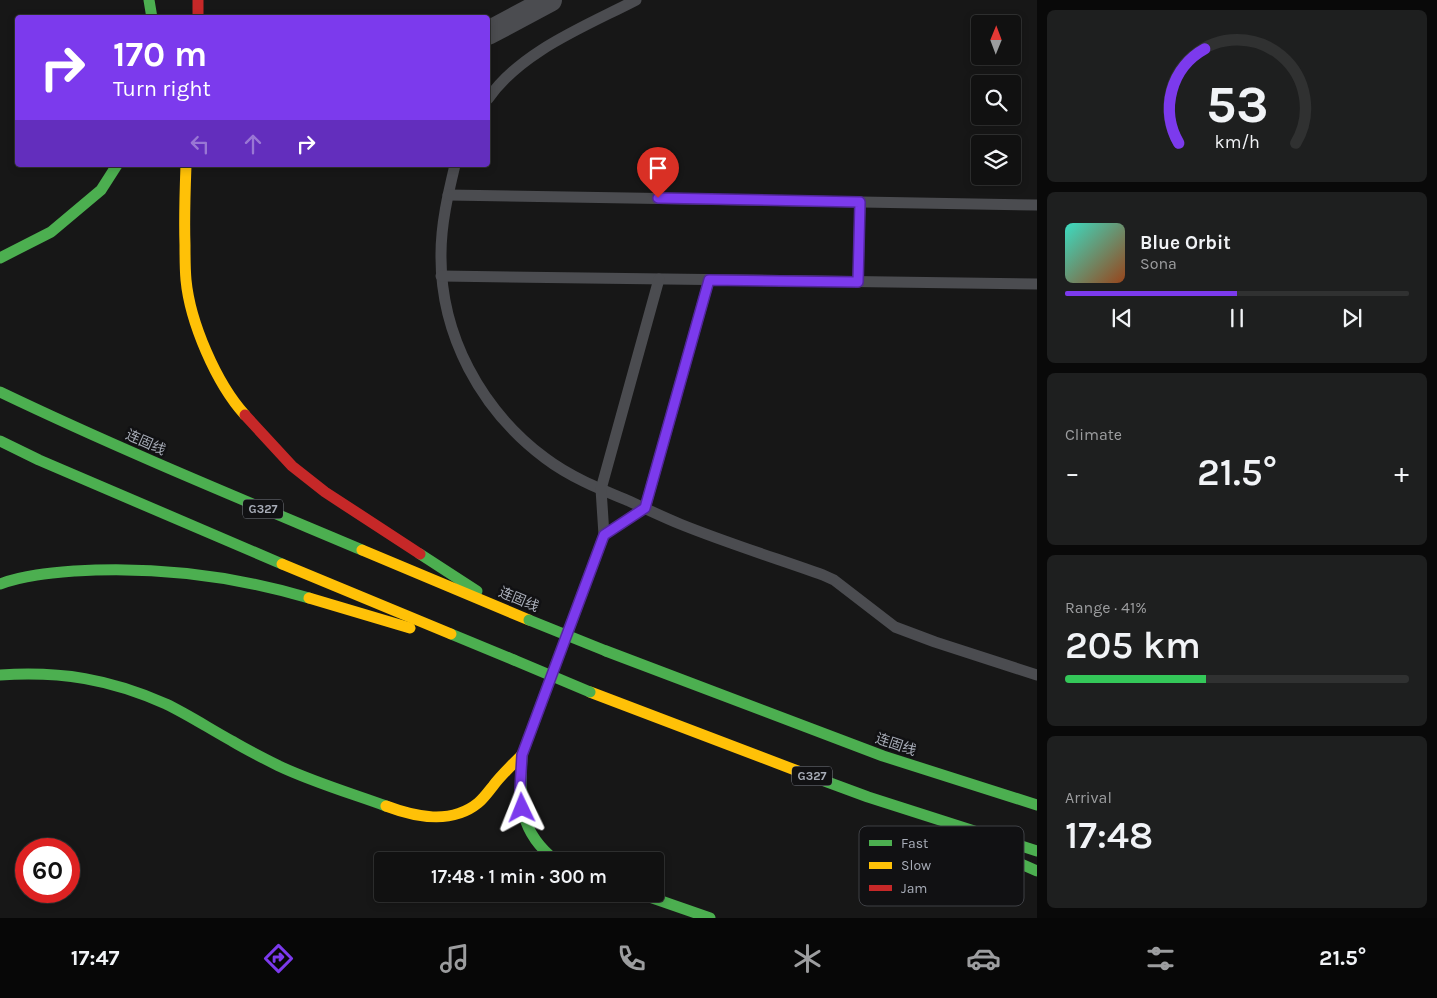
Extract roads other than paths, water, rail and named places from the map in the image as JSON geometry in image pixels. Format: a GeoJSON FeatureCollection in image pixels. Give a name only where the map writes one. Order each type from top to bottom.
{"type":"FeatureCollection","features":[{"type":"Feature","properties":{"kind":"main road"},"geometry":{"type":"LineString","coordinates":[[149,0],[152,15]]}},
{"type":"Feature","properties":{"kind":"main road"},"geometry":{"type":"LineString","coordinates":[[198,0],[198,15]]}},
{"type":"Feature","properties":{"kind":"main road"},"geometry":{"type":"LineString","coordinates":[[0,258],[51,232],[101,190],[116,167]]}},
{"type":"Feature","properties":{"kind":"main road"},"geometry":{"type":"LineString","coordinates":[[186,167],[184,201],[186,280],[192,311],[213,368],[238,408],[292,466],[325,492],[506,609]]}},
{"type":"Feature","properties":{"kind":"main road","name":"连固线"},"geometry":{"type":"LineString","coordinates":[[0,392],[58,420],[238,498],[606,651],[883,756],[1037,805]]}},
{"type":"Feature","properties":{"kind":"main road","name":"G327"},"geometry":{"type":"LineString","coordinates":[[0,441],[230,543],[590,692],[877,800],[959,826]]}},
{"type":"Feature","properties":{"kind":"main road"},"geometry":{"type":"LineString","coordinates":[[0,584],[11,580],[53,573],[96,570],[153,570],[216,576],[282,590],[492,652]]}},
{"type":"Feature","properties":{"kind":"main road"},"geometry":{"type":"LineString","coordinates":[[0,675],[62,674],[100,680],[127,688],[189,716],[246,749],[298,774],[423,817],[437,818],[470,809],[481,800],[522,755]]}},
{"type":"Feature","properties":{"kind":"main road"},"geometry":{"type":"LineString","coordinates":[[522,755],[520,789],[525,821],[531,837],[544,852]]}},
{"type":"Feature","properties":{"kind":"main road"},"geometry":{"type":"LineString","coordinates":[[877,800],[936,826]]}},
{"type":"Feature","properties":{"kind":"main road","name":"G327"},"geometry":{"type":"LineString","coordinates":[[1024,847],[1037,851]]}},
{"type":"Feature","properties":{"kind":"main road"},"geometry":{"type":"LineString","coordinates":[[1024,865],[1037,871]]}},
{"type":"Feature","properties":{"kind":"main road"},"geometry":{"type":"LineString","coordinates":[[664,902],[710,918]]}},
{"type":"Feature","properties":{"kind":"street"},"geometry":{"type":"LineString","coordinates":[[490,31],[550,0]]}},
{"type":"Feature","properties":{"kind":"lane"},"geometry":{"type":"LineString","coordinates":[[490,97],[505,78],[537,53],[636,0]]}},
{"type":"Feature","properties":{"kind":"lane"},"geometry":{"type":"LineString","coordinates":[[455,167],[448,195],[441,253],[447,312],[463,357],[481,392],[519,437],[546,459],[566,472],[601,489],[681,524],[834,580],[881,618],[905,632],[1037,675]]}},
{"type":"Feature","properties":{"kind":"lane"},"geometry":{"type":"LineString","coordinates":[[448,195],[1037,205]]}},
{"type":"Feature","properties":{"kind":"lane"},"geometry":{"type":"LineString","coordinates":[[858,282],[860,202]]}},
{"type":"Feature","properties":{"kind":"lane"},"geometry":{"type":"LineString","coordinates":[[442,276],[1037,284]]}},
{"type":"Feature","properties":{"kind":"lane"},"geometry":{"type":"LineString","coordinates":[[522,755],[604,535],[601,489],[659,279]]}},
{"type":"Feature","properties":{"kind":"lane"},"geometry":{"type":"LineString","coordinates":[[604,535],[645,508],[709,280]]}}]}
